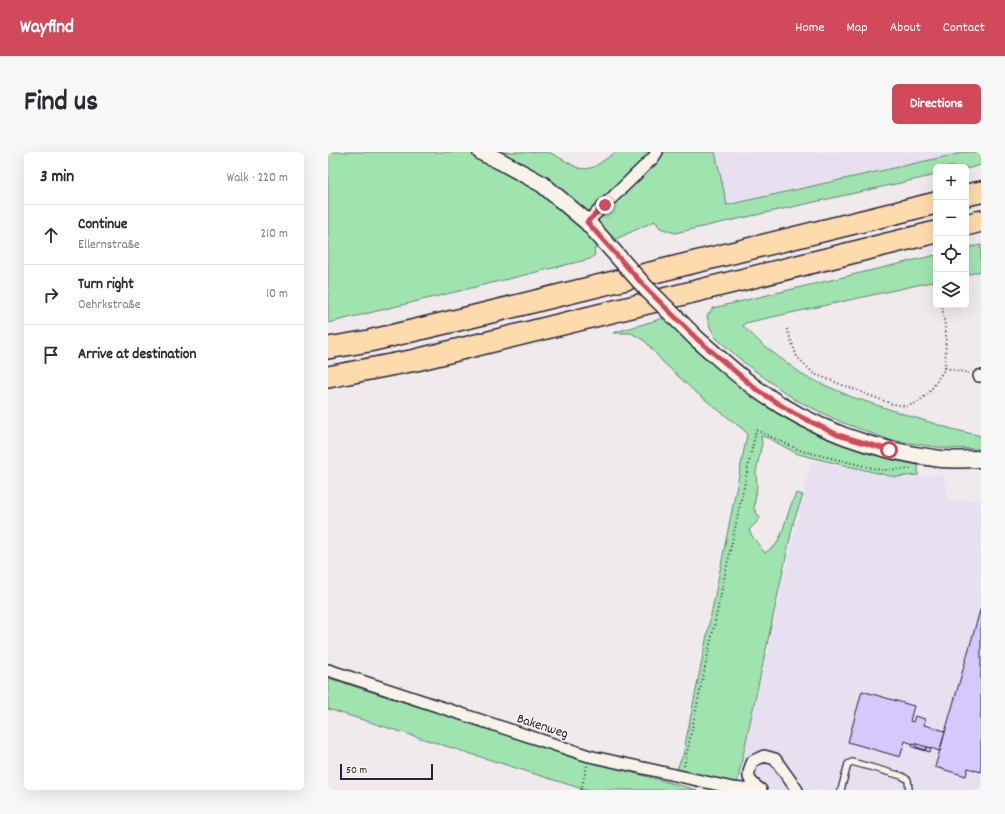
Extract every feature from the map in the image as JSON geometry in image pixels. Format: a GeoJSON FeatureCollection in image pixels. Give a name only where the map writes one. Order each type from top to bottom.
{"type":"FeatureCollection","features":[{"type":"Feature","properties":{"kind":"highway"},"geometry":{"type":"LineString","coordinates":[[969,194],[981,192]]}},
{"type":"Feature","properties":{"kind":"highway"},"geometry":{"type":"LineString","coordinates":[[328,348],[369,341],[475,316],[933,204]]}},
{"type":"Feature","properties":{"kind":"highway"},"geometry":{"type":"LineString","coordinates":[[969,224],[981,221]]}},
{"type":"Feature","properties":{"kind":"highway"},"geometry":{"type":"LineString","coordinates":[[328,377],[416,360],[933,233]]}},
{"type":"Feature","properties":{"kind":"street"},"geometry":{"type":"LineString","coordinates":[[481,152],[542,184],[592,227],[646,288],[697,339],[757,390],[795,414],[838,435],[889,450],[942,459],[981,459]]}},
{"type":"Feature","properties":{"kind":"street"},"geometry":{"type":"LineString","coordinates":[[592,227],[657,152]]}},
{"type":"Feature","properties":{"kind":"street","name":"Bakenweg"},"geometry":{"type":"LineString","coordinates":[[328,670],[589,756],[733,788],[753,790]]}},
{"type":"Feature","properties":{"kind":"street"},"geometry":{"type":"LineString","coordinates":[[760,790],[751,782],[748,772],[753,761],[764,756],[775,759],[797,790]]}},
{"type":"Feature","properties":{"kind":"lane"},"geometry":{"type":"LineString","coordinates":[[841,790],[848,764],[852,762],[902,776],[908,780],[909,790]]}},
{"type":"Feature","properties":{"kind":"path"},"geometry":{"type":"LineString","coordinates":[[787,329],[797,357],[814,374],[892,404],[907,406],[918,403],[929,393],[945,368],[946,333],[942,308]]}},
{"type":"Feature","properties":{"kind":"path"},"geometry":{"type":"LineString","coordinates":[[945,368],[980,376]]}},
{"type":"Feature","properties":{"kind":"path"},"geometry":{"type":"LineString","coordinates":[[682,777],[756,430],[802,451],[881,470],[916,469]]}},
{"type":"Feature","properties":{"kind":"path"},"geometry":{"type":"LineString","coordinates":[[581,790],[589,756]]}},
{"type":"Feature","properties":{"kind":"shaded area"},"geometry":{"type":"Polygon","coordinates":[[[715,152],[966,152],[726,205],[715,152]]]}},
{"type":"Feature","properties":{"kind":"shaded area"},"geometry":{"type":"Polygon","coordinates":[[[811,461],[895,477],[942,474],[950,501],[981,500],[981,790],[749,790],[736,787],[811,461]]]}},
{"type":"Feature","properties":{"kind":"green space"},"geometry":{"type":"Polygon","coordinates":[[[328,152],[549,152],[578,168],[585,169],[594,167],[616,152],[715,152],[727,205],[966,152],[981,152],[981,165],[969,168],[969,164],[933,164],[933,176],[675,233],[660,228],[655,221],[594,249],[595,255],[590,259],[328,323],[328,152]]]}},
{"type":"Feature","properties":{"kind":"green space"},"geometry":{"type":"Polygon","coordinates":[[[981,245],[981,271],[969,274],[969,272],[969,247],[981,245]]]}},
{"type":"Feature","properties":{"kind":"green space"},"geometry":{"type":"Polygon","coordinates":[[[933,256],[933,282],[745,323],[743,326],[764,346],[806,377],[852,397],[952,429],[981,436],[981,449],[944,448],[890,440],[841,422],[794,399],[747,365],[716,338],[710,327],[707,316],[713,308],[933,256]]]}},
{"type":"Feature","properties":{"kind":"green space"},"geometry":{"type":"Polygon","coordinates":[[[667,317],[690,340],[866,452],[898,460],[918,463],[918,475],[895,477],[798,454],[768,438],[761,436],[762,443],[756,472],[757,485],[754,509],[760,518],[749,530],[765,553],[776,545],[796,493],[803,495],[794,520],[737,783],[734,785],[676,771],[683,755],[747,435],[746,432],[740,427],[693,390],[662,361],[645,341],[631,333],[613,333],[667,317]]]}},
{"type":"Feature","properties":{"kind":"green space"},"geometry":{"type":"Polygon","coordinates":[[[328,678],[582,759],[697,790],[586,790],[328,709],[328,678]]]}},
{"type":"Feature","properties":{"kind":"building"},"geometry":{"type":"Polygon","coordinates":[[[981,607],[981,772],[968,768],[966,776],[935,767],[981,607]]]}},
{"type":"Feature","properties":{"kind":"building"},"geometry":{"type":"Polygon","coordinates":[[[862,691],[914,706],[910,721],[913,722],[915,716],[925,719],[924,725],[945,731],[940,751],[927,747],[926,750],[905,741],[900,757],[848,742],[862,691]]]}},
{"type":"Feature","properties":{"kind":"building"},"geometry":{"type":"Polygon","coordinates":[[[913,743],[931,748],[930,752],[912,747],[913,743]]]}},
{"type":"Feature","properties":{"kind":"route"},"geometry":{"type":"LineString","coordinates":[[605,205],[587,222],[646,288],[697,339],[757,390],[795,414],[838,435],[889,450]]}}]}
